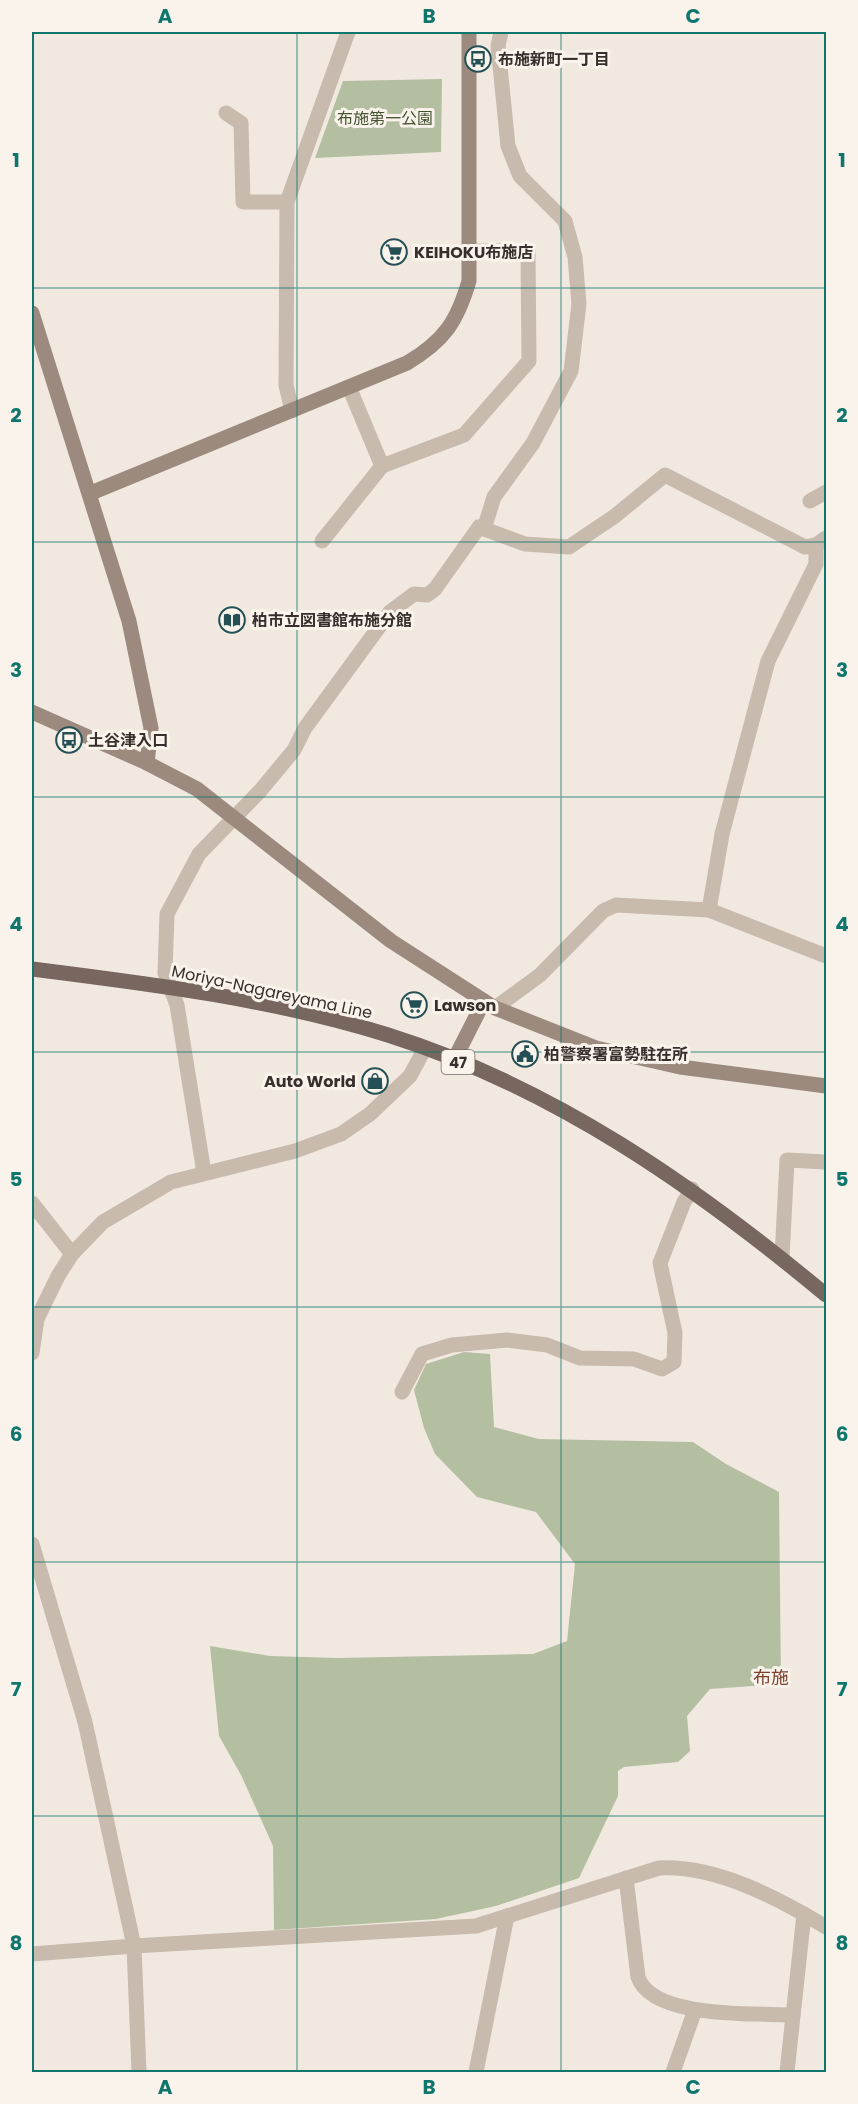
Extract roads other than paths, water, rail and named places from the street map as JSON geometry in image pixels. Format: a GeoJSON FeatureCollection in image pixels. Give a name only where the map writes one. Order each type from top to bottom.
{"type":"FeatureCollection","features":[{"type":"Feature","properties":{"kind":"main road","name":"Moriya-Nagareyama Line"},"geometry":{"type":"LineString","coordinates":[[32,969],[171,988],[340,1021],[425,1048],[607,1135],[692,1189],[826,1295]]}},
{"type":"Feature","properties":{"kind":"street"},"geometry":{"type":"LineString","coordinates":[[292,411],[286,385],[286,202],[348,32]]}},
{"type":"Feature","properties":{"kind":"street"},"geometry":{"type":"LineString","coordinates":[[91,493],[407,363],[431,348],[443,335],[461,305],[469,281],[468,32]]}},
{"type":"Feature","properties":{"kind":"street"},"geometry":{"type":"LineString","coordinates":[[484,529],[494,497],[533,443],[571,371],[579,304],[575,257],[565,221],[520,176],[508,146],[498,46],[501,32]]}},
{"type":"Feature","properties":{"kind":"street"},"geometry":{"type":"LineString","coordinates":[[226,113],[241,123],[243,202],[286,202]]}},
{"type":"Feature","properties":{"kind":"street"},"geometry":{"type":"LineString","coordinates":[[322,541],[381,466],[464,435],[529,362],[528,251],[469,251]]}},
{"type":"Feature","properties":{"kind":"street"},"geometry":{"type":"LineString","coordinates":[[32,313],[91,493],[134,639],[151,728],[147,763]]}},
{"type":"Feature","properties":{"kind":"street"},"geometry":{"type":"LineString","coordinates":[[349,387],[381,466]]}},
{"type":"Feature","properties":{"kind":"street"},"geometry":{"type":"LineString","coordinates":[[204,1173],[177,1005],[165,973],[167,914],[199,854],[235,818],[294,750],[304,728],[390,612],[414,594],[427,595],[435,589],[479,527],[525,544],[569,547],[615,516],[665,475],[805,547],[821,542]]}},
{"type":"Feature","properties":{"kind":"street"},"geometry":{"type":"LineString","coordinates":[[810,501],[826,492]]}},
{"type":"Feature","properties":{"kind":"street"},"geometry":{"type":"LineString","coordinates":[[709,910],[722,834],[768,661],[816,564],[821,542]]}},
{"type":"Feature","properties":{"kind":"street"},"geometry":{"type":"LineString","coordinates":[[32,712],[147,763],[197,789],[391,941],[489,1004],[596,1048],[690,1069],[826,1086]]}},
{"type":"Feature","properties":{"kind":"street"},"geometry":{"type":"LineString","coordinates":[[454,1060],[489,1004],[540,975],[603,911],[615,905],[709,910],[826,956]]}},
{"type":"Feature","properties":{"kind":"street"},"geometry":{"type":"LineString","coordinates":[[32,1353],[37,1319],[72,1254],[103,1222],[171,1182],[296,1151],[340,1134],[370,1114],[410,1076],[425,1048]]}},
{"type":"Feature","properties":{"kind":"street"},"geometry":{"type":"LineString","coordinates":[[782,1258],[787,1160],[826,1162]]}},
{"type":"Feature","properties":{"kind":"street"},"geometry":{"type":"LineString","coordinates":[[402,1392],[422,1354],[452,1345],[507,1340],[547,1345],[580,1358],[634,1359],[662,1369],[674,1362],[675,1333],[660,1263],[684,1202],[692,1189]]}},
{"type":"Feature","properties":{"kind":"street"},"geometry":{"type":"LineString","coordinates":[[32,1203],[72,1254]]}},
{"type":"Feature","properties":{"kind":"street"},"geometry":{"type":"LineString","coordinates":[[32,1544],[35,1565],[85,1722],[134,1946],[139,2073]]}},
{"type":"Feature","properties":{"kind":"street"},"geometry":{"type":"LineString","coordinates":[[32,1954],[476,1926],[659,1868],[684,1867],[714,1873],[804,1914],[826,1927]]}},
{"type":"Feature","properties":{"kind":"street"},"geometry":{"type":"LineString","coordinates":[[626,1878],[641,1986],[662,2001],[695,2010],[793,2015]]}},
{"type":"Feature","properties":{"kind":"street"},"geometry":{"type":"LineString","coordinates":[[787,2073],[804,1914]]}},
{"type":"Feature","properties":{"kind":"street"},"geometry":{"type":"LineString","coordinates":[[476,2073],[507,1916]]}},
{"type":"Feature","properties":{"kind":"street"},"geometry":{"type":"LineString","coordinates":[[673,2073],[695,2010]]}},
{"type":"Feature","properties":{"kind":"place","name":"布施新町一丁目"},"geometry":{"type":"Point","coordinates":[478,59]}},
{"type":"Feature","properties":{"kind":"place","name":"KEIHOKU布施店"},"geometry":{"type":"Point","coordinates":[394,252]}},
{"type":"Feature","properties":{"kind":"place","name":"柏市立図書館布施分館"},"geometry":{"type":"Point","coordinates":[232,620]}},
{"type":"Feature","properties":{"kind":"place","name":"土谷津入口"},"geometry":{"type":"Point","coordinates":[69,740]}},
{"type":"Feature","properties":{"kind":"place","name":"Lawson"},"geometry":{"type":"Point","coordinates":[414,1005]}},
{"type":"Feature","properties":{"kind":"place","name":"柏警察署富勢駐在所"},"geometry":{"type":"Point","coordinates":[525,1054]}},
{"type":"Feature","properties":{"kind":"place","name":"Auto World"},"geometry":{"type":"Point","coordinates":[375,1081]}},
{"type":"Feature","properties":{"kind":"district","name":"布施"},"geometry":{"type":"Point","coordinates":[771,1677]}},
{"type":"Feature","properties":{"kind":"park label","name":"布施第一公園"},"geometry":{"type":"Point","coordinates":[385,118]}}]}
